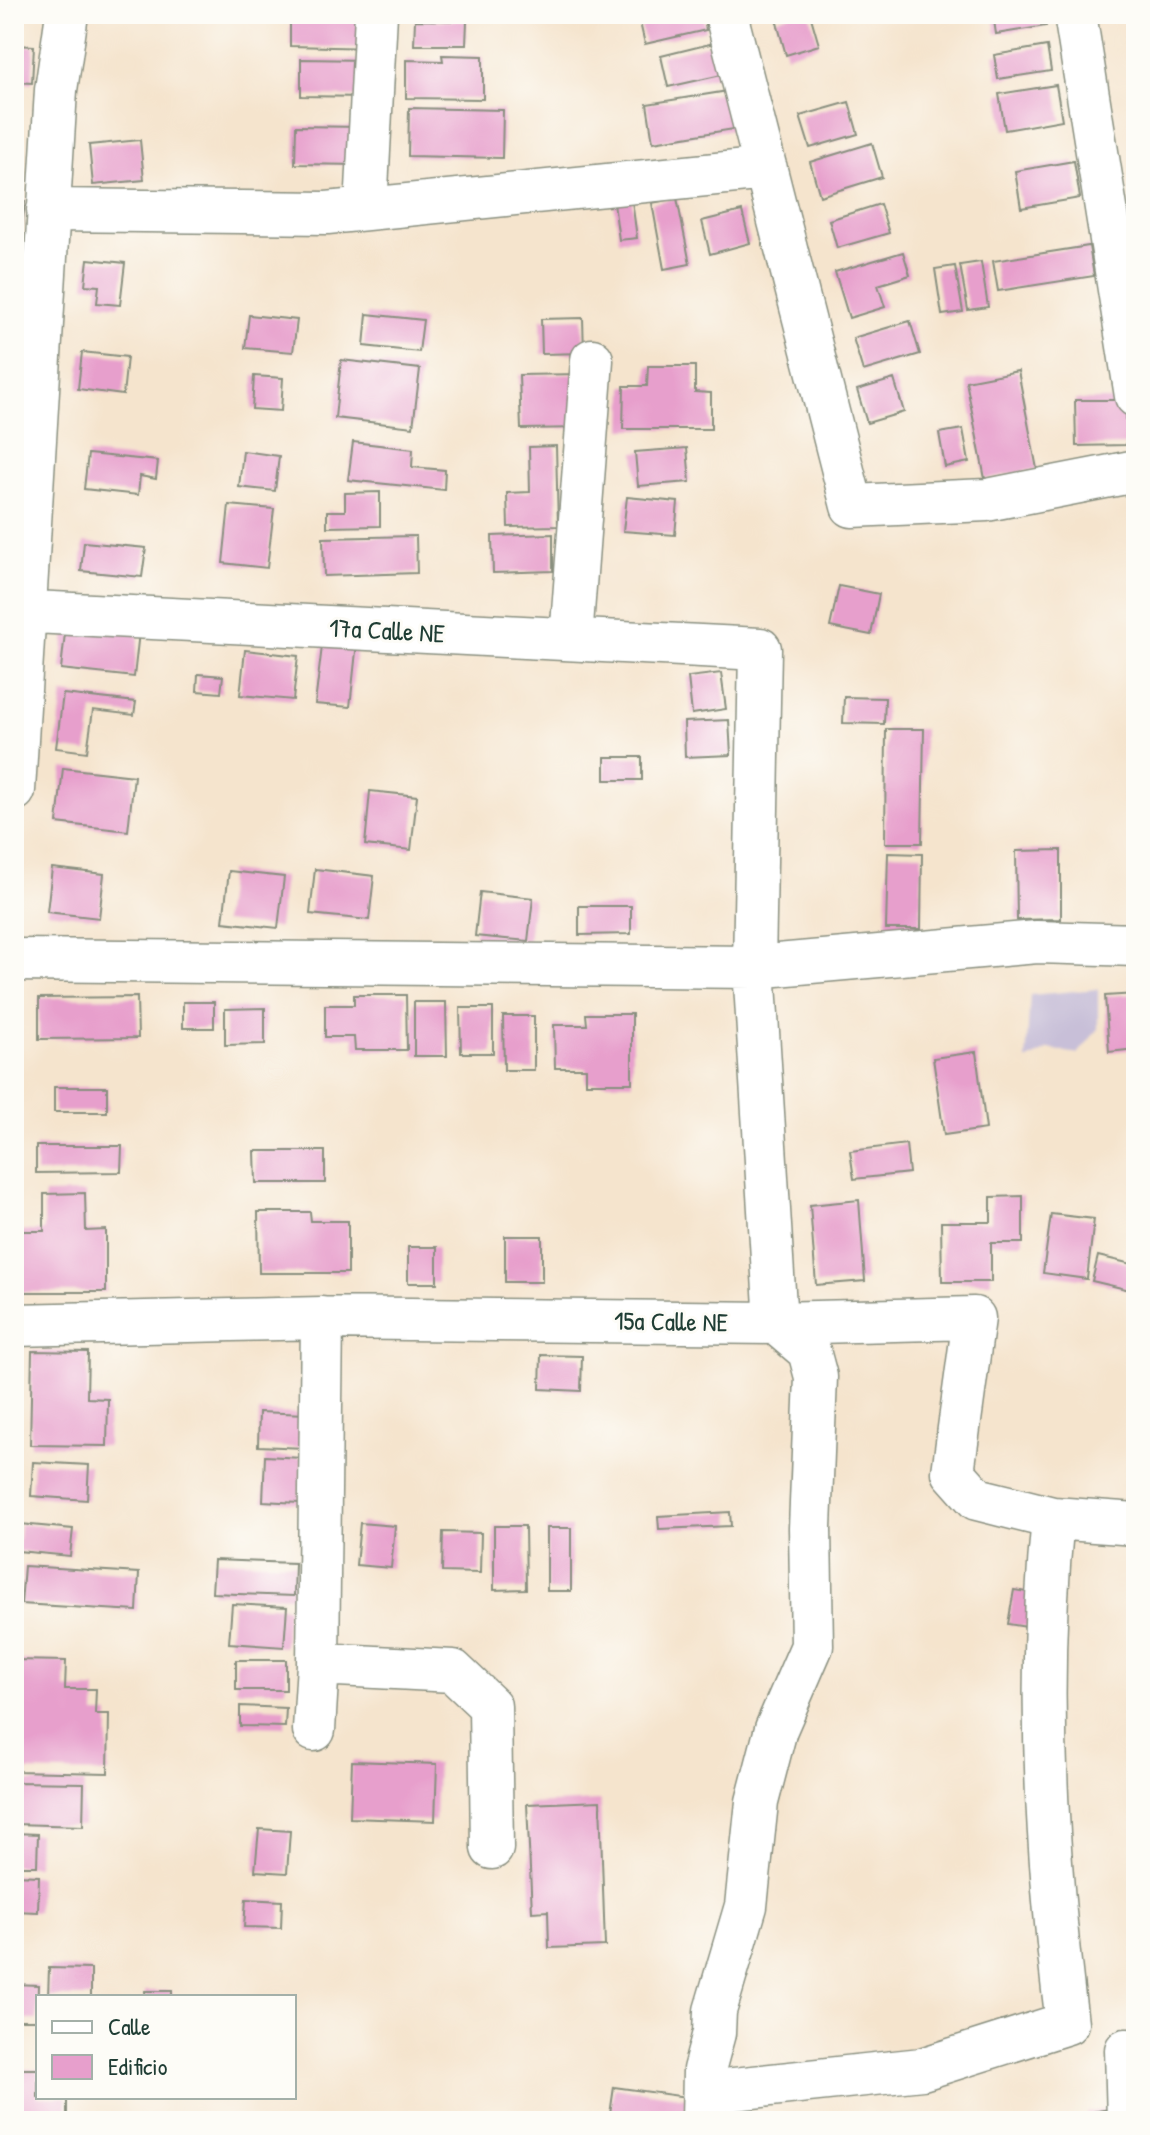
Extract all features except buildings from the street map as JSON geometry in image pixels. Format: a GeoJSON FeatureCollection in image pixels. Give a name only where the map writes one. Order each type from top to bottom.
{"type":"FeatureCollection","features":[{"type":"Feature","properties":{"kind":"street"},"geometry":{"type":"LineString","coordinates":[[14,790],[18,611],[56,90],[67,14]]}},
{"type":"Feature","properties":{"kind":"street"},"geometry":{"type":"LineString","coordinates":[[366,209],[376,14]]}},
{"type":"Feature","properties":{"kind":"street"},"geometry":{"type":"LineString","coordinates":[[726,14],[852,506],[987,500],[1136,471]]}},
{"type":"Feature","properties":{"kind":"street"},"geometry":{"type":"LineString","coordinates":[[1075,14],[1136,396]]}},
{"type":"Feature","properties":{"kind":"street"},"geometry":{"type":"LineString","coordinates":[[48,210],[327,213],[766,169]]}},
{"type":"Feature","properties":{"kind":"street"},"geometry":{"type":"LineString","coordinates":[[571,639],[592,360]]}},
{"type":"Feature","properties":{"kind":"street","name":"17a Calle NE"},"geometry":{"type":"LineString","coordinates":[[18,611],[760,649],[754,967]]}},
{"type":"Feature","properties":{"kind":"street"},"geometry":{"type":"LineString","coordinates":[[14,960],[754,967],[1037,942],[1136,945]]}},
{"type":"Feature","properties":{"kind":"street"},"geometry":{"type":"LineString","coordinates":[[754,967],[776,1323],[809,1351],[816,1377],[810,1528],[812,1646],[776,1729],[757,1802],[746,1906],[715,2011],[714,2033],[704,2070],[704,2107],[922,2069],[1067,2023],[1131,2051],[1128,2121]]}},
{"type":"Feature","properties":{"kind":"street"},"geometry":{"type":"LineString","coordinates":[[314,1730],[318,1664],[322,1318]]}},
{"type":"Feature","properties":{"kind":"street","name":"15a Calle NE"},"geometry":{"type":"LineString","coordinates":[[14,1325],[322,1318],[776,1323],[974,1318],[953,1472],[977,1499],[1053,1518],[1136,1524]]}},
{"type":"Feature","properties":{"kind":"street"},"geometry":{"type":"LineString","coordinates":[[1053,1518],[1045,1738],[1050,1888],[1067,2023]]}},
{"type":"Feature","properties":{"kind":"street"},"geometry":{"type":"LineString","coordinates":[[318,1664],[453,1671],[490,1706],[492,1848]]}},
{"type":"Feature","properties":{"kind":"shaded area"},"geometry":{"type":"Polygon","coordinates":[[[1098,989],[1098,1029],[1078,1054],[1049,1049],[1026,1061],[1030,995],[1098,989]]]}}]}
